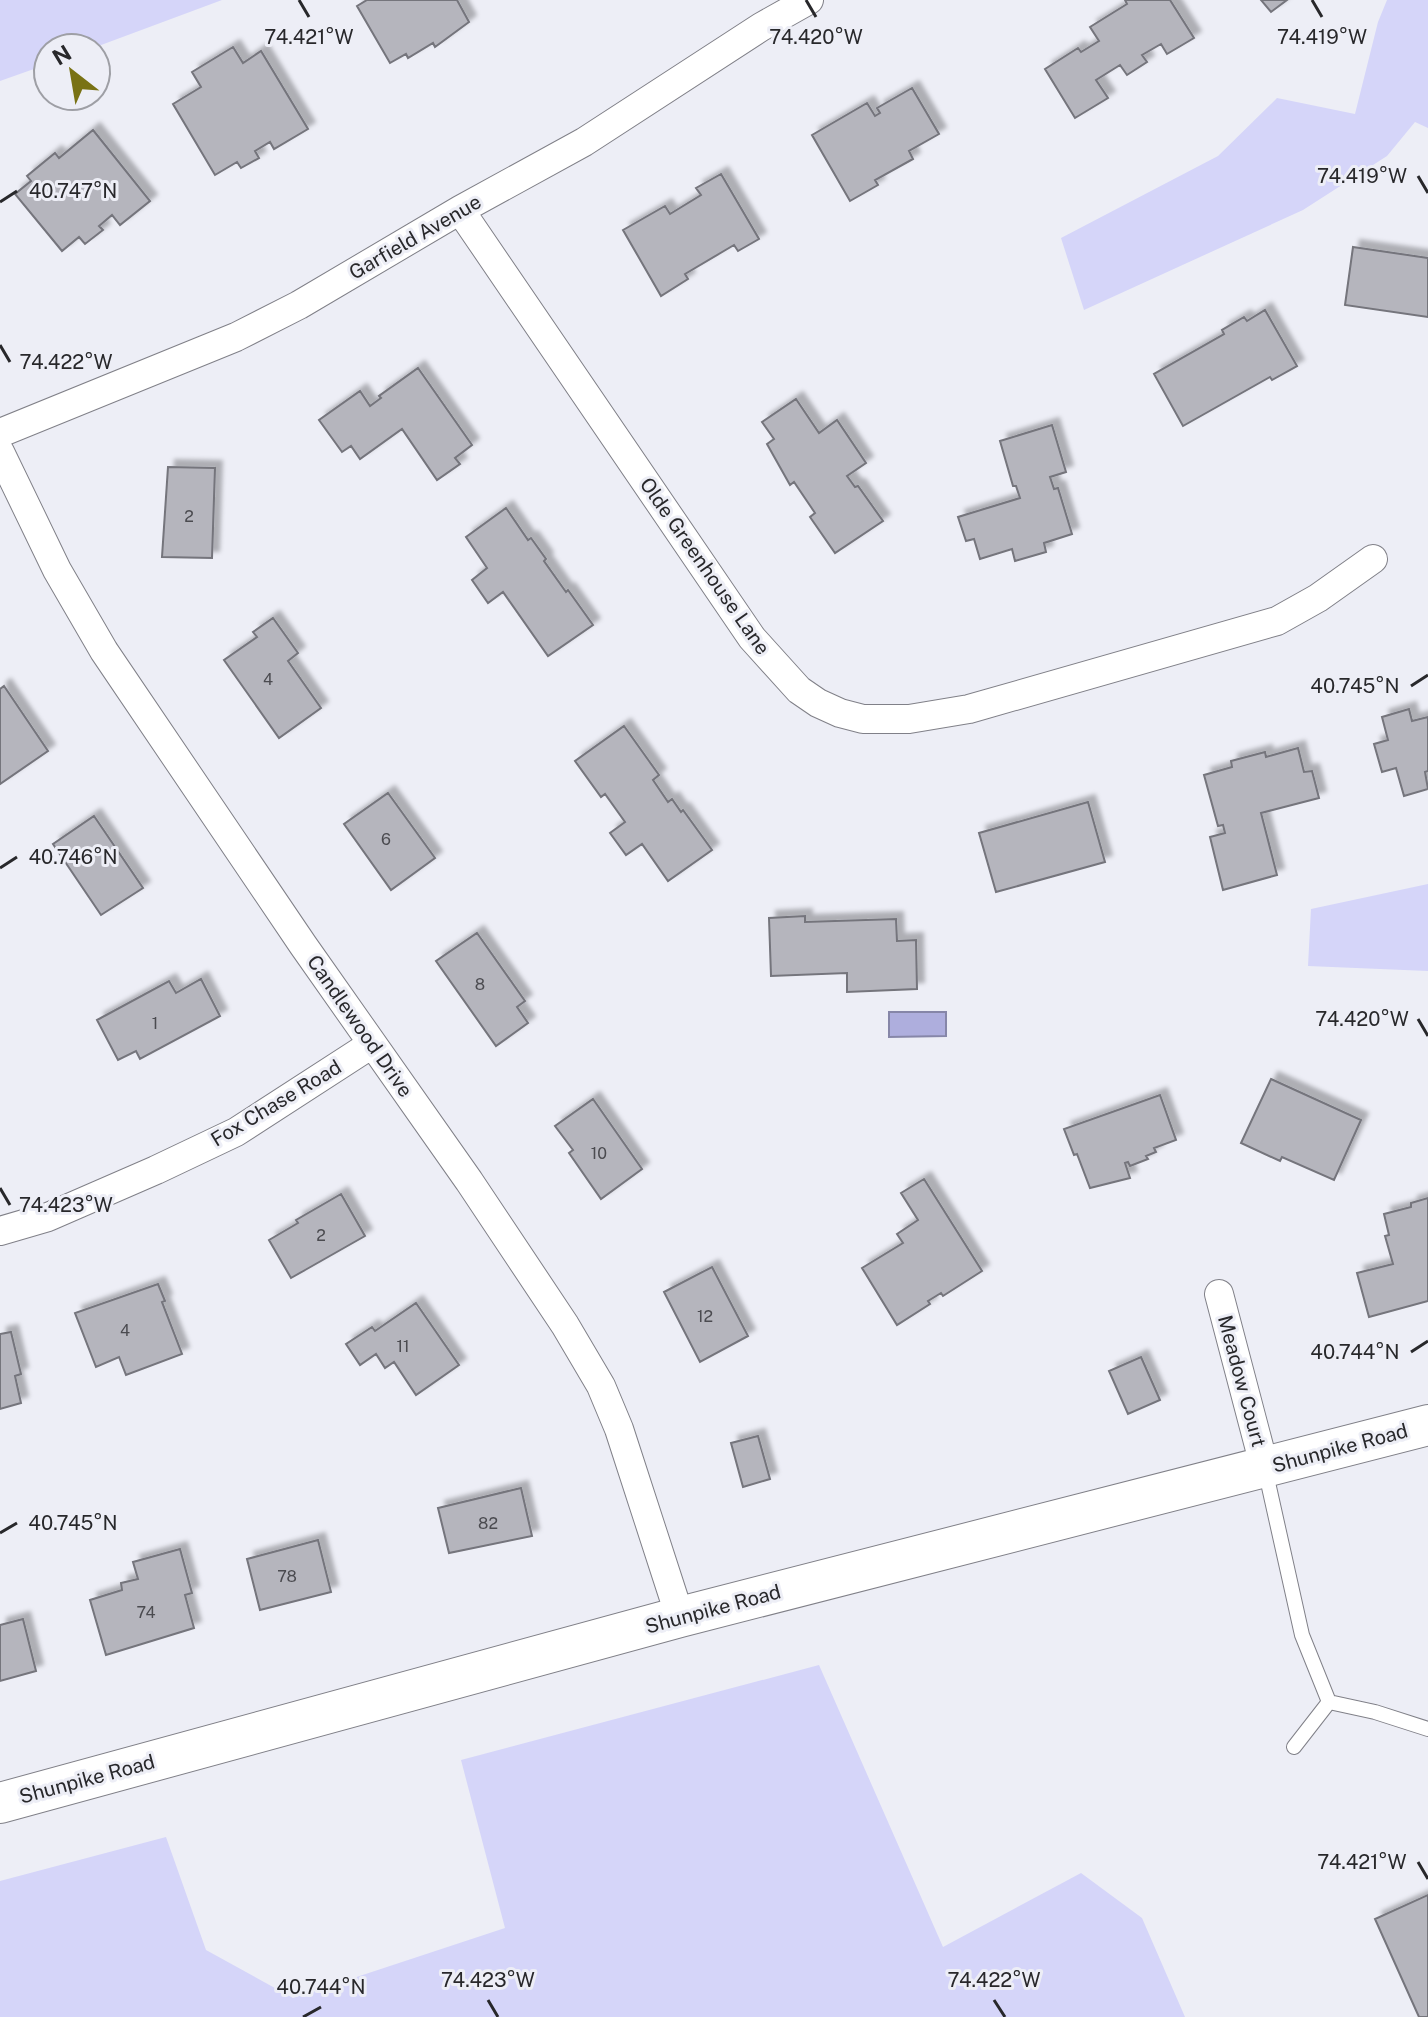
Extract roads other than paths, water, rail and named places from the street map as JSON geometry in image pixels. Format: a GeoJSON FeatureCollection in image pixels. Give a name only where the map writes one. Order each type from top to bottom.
{"type":"FeatureCollection","features":[{"type":"Feature","properties":{"kind":"main road","name":"Shunpike Road"},"geometry":{"type":"LineString","coordinates":[[0,1803],[680,1617],[1428,1425]]}},
{"type":"Feature","properties":{"kind":"street","name":"Garfield Avenue"},"geometry":{"type":"LineString","coordinates":[[0,433],[236,337],[299,305],[460,210],[584,142],[761,27],[809,0]]}},
{"type":"Feature","properties":{"kind":"street","name":"Olde Greenhouse Lane"},"geometry":{"type":"LineString","coordinates":[[460,210],[752,638],[799,690],[840,713],[863,719],[909,719],[969,709],[1277,621],[1318,598],[1373,559]]}},
{"type":"Feature","properties":{"kind":"street","name":"Candlewood Drive"},"geometry":{"type":"LineString","coordinates":[[0,452],[57,570],[104,651],[486,1207],[565,1325],[601,1386],[619,1429],[680,1617]]}},
{"type":"Feature","properties":{"kind":"street","name":"Fox Chase Road"},"geometry":{"type":"LineString","coordinates":[[0,1231],[48,1217],[236,1132],[372,1044]]}},
{"type":"Feature","properties":{"kind":"street","name":"Meadow Court"},"geometry":{"type":"LineString","coordinates":[[1219,1294],[1265,1469]]}},
{"type":"Feature","properties":{"kind":"lane"},"geometry":{"type":"LineString","coordinates":[[1265,1469],[1302,1635],[1329,1702]]}},
{"type":"Feature","properties":{"kind":"lane"},"geometry":{"type":"LineString","coordinates":[[1329,1702],[1375,1712],[1428,1729]]}},
{"type":"Feature","properties":{"kind":"lane"},"geometry":{"type":"LineString","coordinates":[[1294,1747],[1329,1702]]}}]}
